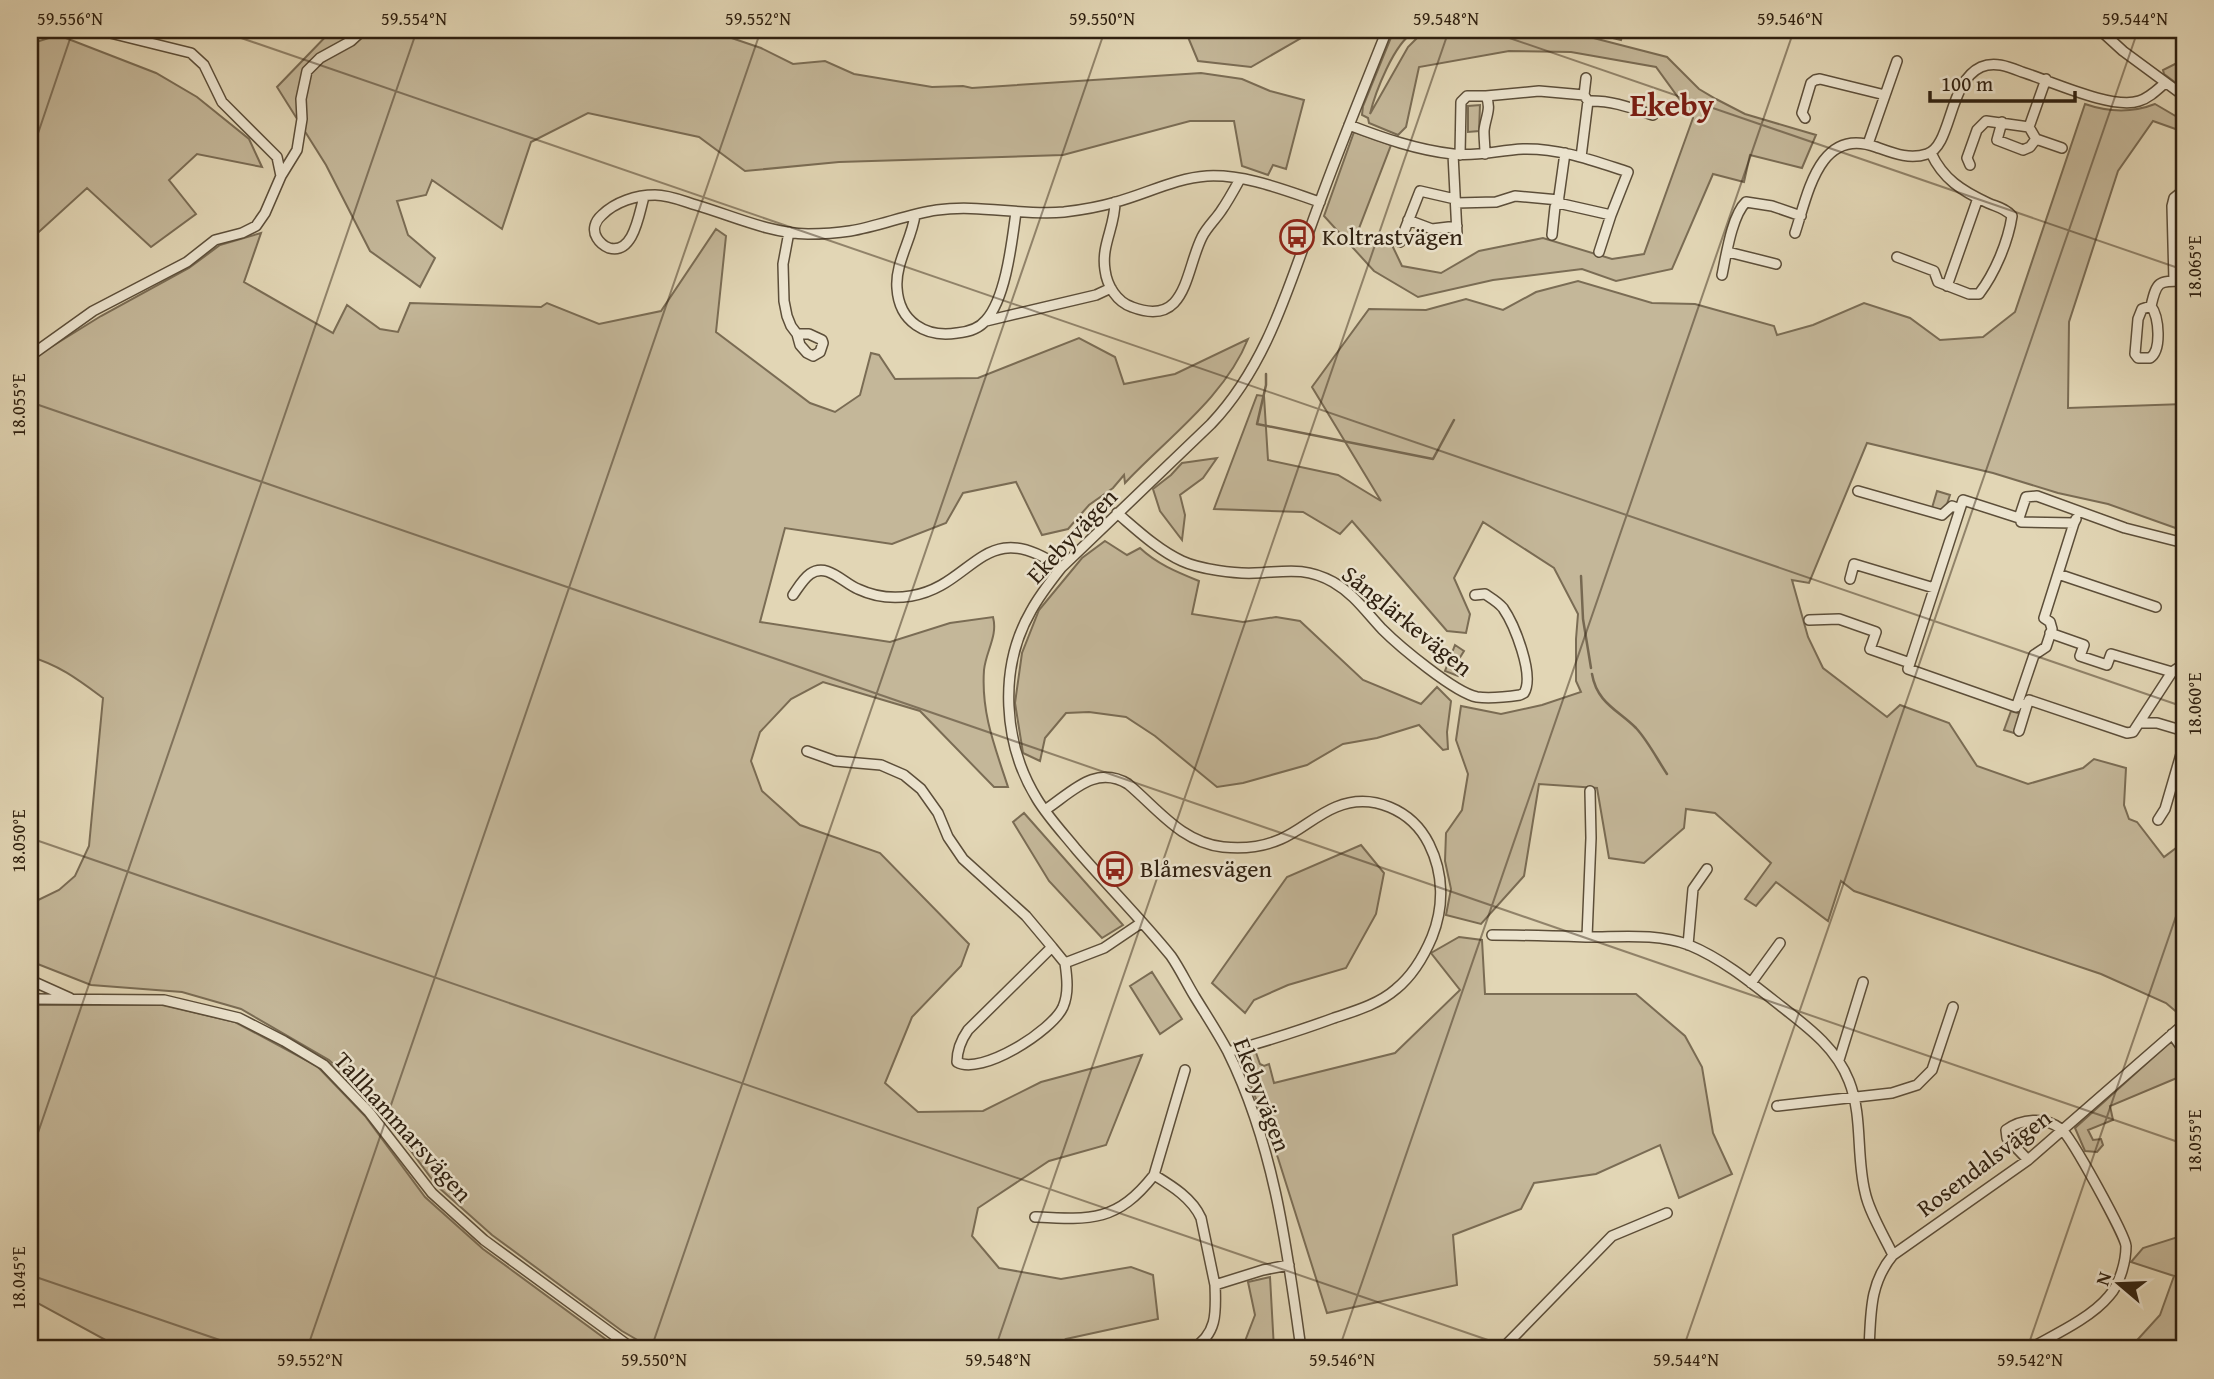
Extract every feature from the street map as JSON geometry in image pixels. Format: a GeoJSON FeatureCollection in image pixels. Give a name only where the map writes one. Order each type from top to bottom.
{"type":"FeatureCollection","features":[{"type":"Feature","properties":{"kind":"street"},"geometry":{"type":"LineString","coordinates":[[98,30],[191,53],[204,65],[222,102],[277,157],[281,176]]}},
{"type":"Feature","properties":{"kind":"street"},"geometry":{"type":"LineString","coordinates":[[30,356],[93,311],[187,262],[215,240],[242,233],[256,226],[297,150],[302,119],[300,99],[307,71],[320,58],[351,41],[363,30]]}},
{"type":"Feature","properties":{"kind":"street","name":"Ekebyvägen"},"geometry":{"type":"LineString","coordinates":[[1301,1349],[1289,1265],[1269,1161],[1257,1121],[1228,1052],[1173,959],[1045,810],[1031,787],[1012,735],[1009,683],[1018,640],[1042,592],[1061,568],[1220,415],[1247,378],[1273,327],[1387,30]]}},
{"type":"Feature","properties":{"kind":"street"},"geometry":{"type":"LineString","coordinates":[[2099,30],[2184,96]]}},
{"type":"Feature","properties":{"kind":"street"},"geometry":{"type":"LineString","coordinates":[[1868,144],[1897,61]]}},
{"type":"Feature","properties":{"kind":"street"},"geometry":{"type":"LineString","coordinates":[[1795,233],[1821,162],[1834,149],[1848,143],[1868,144],[1909,157],[1931,153],[1944,132],[1961,85],[1982,66],[2003,65],[2106,101],[2125,103],[2140,101],[2165,83]]}},
{"type":"Feature","properties":{"kind":"street"},"geometry":{"type":"LineString","coordinates":[[1581,157],[1586,78]]}},
{"type":"Feature","properties":{"kind":"street"},"geometry":{"type":"LineString","coordinates":[[2029,127],[2046,79]]}},
{"type":"Feature","properties":{"kind":"street"},"geometry":{"type":"LineString","coordinates":[[1805,118],[1801,113],[1811,83],[1815,80],[1885,95]]}},
{"type":"Feature","properties":{"kind":"street"},"geometry":{"type":"LineString","coordinates":[[1408,220],[1432,229],[1457,230],[1457,154],[1461,102],[1467,96],[1539,91],[1612,103],[1653,116]]}},
{"type":"Feature","properties":{"kind":"street"},"geometry":{"type":"LineString","coordinates":[[1485,154],[1484,128],[1489,110],[1486,96]]}},
{"type":"Feature","properties":{"kind":"street"},"geometry":{"type":"LineString","coordinates":[[1970,165],[1967,158],[1979,126],[1986,121],[2029,127],[2036,139],[2062,148]]}},
{"type":"Feature","properties":{"kind":"street"},"geometry":{"type":"LineString","coordinates":[[2001,122],[1997,140],[2023,150],[2031,147],[2036,139]]}},
{"type":"Feature","properties":{"kind":"street"},"geometry":{"type":"LineString","coordinates":[[1349,125],[1426,150],[1457,154],[1485,154],[1522,149],[1565,153],[1628,172],[1599,252]]}},
{"type":"Feature","properties":{"kind":"street"},"geometry":{"type":"LineString","coordinates":[[1552,235],[1565,153]]}},
{"type":"Feature","properties":{"kind":"street"},"geometry":{"type":"LineString","coordinates":[[1897,257],[1934,271],[1938,282],[1979,295],[1995,267],[2012,216],[2007,210],[1987,203],[1946,178],[1931,153]]}},
{"type":"Feature","properties":{"kind":"street"},"geometry":{"type":"LineString","coordinates":[[644,197],[632,235],[624,246],[614,248],[599,242],[594,233],[598,218],[615,205],[631,198],[652,195],[677,199],[752,224],[809,234],[850,231],[936,210],[986,208],[1016,212],[1061,212],[1115,202],[1205,176],[1240,179],[1320,202]]}},
{"type":"Feature","properties":{"kind":"street"},"geometry":{"type":"LineString","coordinates":[[1115,202],[1115,212],[1106,239],[1105,272],[1119,299],[1128,306],[1156,312],[1172,306],[1182,292],[1206,229],[1227,203],[1240,179]]}},
{"type":"Feature","properties":{"kind":"street"},"geometry":{"type":"LineString","coordinates":[[1399,242],[1420,191],[1455,201],[1496,202],[1515,196],[1559,202],[1611,215]]}},
{"type":"Feature","properties":{"kind":"street"},"geometry":{"type":"LineString","coordinates":[[2151,306],[2156,286],[2162,282],[2179,281],[2172,206],[2179,194],[2184,195]]}},
{"type":"Feature","properties":{"kind":"street"},"geometry":{"type":"LineString","coordinates":[[1947,286],[1978,198]]}},
{"type":"Feature","properties":{"kind":"street"},"geometry":{"type":"LineString","coordinates":[[1721,275],[1741,206],[1746,202],[1772,206],[1801,216]]}},
{"type":"Feature","properties":{"kind":"street"},"geometry":{"type":"LineString","coordinates":[[915,215],[897,281],[899,299],[914,324],[941,335],[978,328],[993,310],[1009,262],[1016,212]]}},
{"type":"Feature","properties":{"kind":"street"},"geometry":{"type":"LineString","coordinates":[[789,232],[782,285],[787,316],[797,334]]}},
{"type":"Feature","properties":{"kind":"street"},"geometry":{"type":"LineString","coordinates":[[1728,251],[1776,264]]}},
{"type":"Feature","properties":{"kind":"street"},"geometry":{"type":"LineString","coordinates":[[986,321],[1096,295],[1111,288]]}},
{"type":"Feature","properties":{"kind":"street"},"geometry":{"type":"LineString","coordinates":[[2151,306],[2157,313],[2156,352],[2154,357],[2138,358],[2135,354],[2138,319],[2142,309],[2151,306]]}},
{"type":"Feature","properties":{"kind":"street"},"geometry":{"type":"LineString","coordinates":[[1858,491],[1942,515],[1952,506],[1960,509]]}},
{"type":"Feature","properties":{"kind":"street"},"geometry":{"type":"LineString","coordinates":[[2020,520],[2026,497],[2037,496],[2125,528],[2184,543]]}},
{"type":"Feature","properties":{"kind":"street"},"geometry":{"type":"LineString","coordinates":[[2074,523],[2020,520],[1963,500],[1908,669],[2016,707],[2029,700],[2127,733],[2133,732],[2141,723],[2172,672],[2184,664]]}},
{"type":"Feature","properties":{"kind":"street"},"geometry":{"type":"LineString","coordinates":[[2019,731],[2034,654],[2046,647],[2051,625],[2044,618],[2079,511]]}},
{"type":"Feature","properties":{"kind":"street","name":"Sånglärkevägen"},"geometry":{"type":"LineString","coordinates":[[1117,513],[1154,543],[1182,561],[1233,572],[1291,570],[1329,580],[1351,594],[1384,631],[1458,690],[1477,697],[1520,695],[1524,693],[1527,685],[1518,638],[1502,607],[1485,594],[1475,595]]}},
{"type":"Feature","properties":{"kind":"street"},"geometry":{"type":"LineString","coordinates":[[793,595],[809,574],[817,570],[827,570],[857,589],[878,596],[913,596],[933,590],[978,558],[1007,548],[1021,548],[1032,552],[1061,568]]}},
{"type":"Feature","properties":{"kind":"street"},"geometry":{"type":"LineString","coordinates":[[1850,579],[1854,564],[1934,588]]}},
{"type":"Feature","properties":{"kind":"street"},"geometry":{"type":"LineString","coordinates":[[2058,574],[2156,607]]}},
{"type":"Feature","properties":{"kind":"street"},"geometry":{"type":"LineString","coordinates":[[1809,620],[1839,619],[1876,632],[1870,649],[1910,663]]}},
{"type":"Feature","properties":{"kind":"street"},"geometry":{"type":"LineString","coordinates":[[2050,633],[2084,645],[2080,656],[2107,665],[2111,654],[2172,672]]}},
{"type":"Feature","properties":{"kind":"street"},"geometry":{"type":"LineString","coordinates":[[2141,723],[2157,723],[2184,731]]}},
{"type":"Feature","properties":{"kind":"street"},"geometry":{"type":"LineString","coordinates":[[2158,820],[2165,809],[2184,744]]}},
{"type":"Feature","properties":{"kind":"street"},"geometry":{"type":"LineString","coordinates":[[807,751],[835,761],[881,765],[904,775],[921,789],[938,813],[948,837],[963,859],[1026,916],[1052,947],[1065,963],[1066,994],[1063,1008],[1054,1020],[1027,1042],[995,1058],[971,1066],[957,1062],[960,1043],[968,1030],[1052,947]]}},
{"type":"Feature","properties":{"kind":"street"},"geometry":{"type":"LineString","coordinates":[[1045,810],[1087,780],[1104,776],[1128,784],[1179,830],[1195,840],[1222,847],[1268,844],[1282,839],[1334,807],[1361,802],[1374,802],[1395,809],[1423,832],[1439,872],[1441,900],[1425,953],[1409,975],[1395,990],[1368,1006],[1228,1052]]}},
{"type":"Feature","properties":{"kind":"street"},"geometry":{"type":"LineString","coordinates":[[1587,937],[1590,791]]}},
{"type":"Feature","properties":{"kind":"street"},"geometry":{"type":"LineString","coordinates":[[1688,945],[1693,889],[1707,869]]}},
{"type":"Feature","properties":{"kind":"street"},"geometry":{"type":"LineString","coordinates":[[1065,963],[1104,948],[1142,923]]}},
{"type":"Feature","properties":{"kind":"street"},"geometry":{"type":"LineString","coordinates":[[1492,935],[1640,937],[1668,940],[1688,945],[1751,982],[1824,1041],[1839,1060],[1855,1098],[1865,1194],[1893,1255]]}},
{"type":"Feature","properties":{"kind":"street"},"geometry":{"type":"LineString","coordinates":[[1751,982],[1780,943]]}},
{"type":"Feature","properties":{"kind":"street"},"geometry":{"type":"LineString","coordinates":[[30,980],[74,1000]]}},
{"type":"Feature","properties":{"kind":"street"},"geometry":{"type":"LineString","coordinates":[[1839,1060],[1863,982]]}},
{"type":"Feature","properties":{"kind":"street","name":"Tallhammarsvägen"},"geometry":{"type":"LineString","coordinates":[[30,999],[164,1000],[239,1018],[284,1041],[324,1065],[369,1112],[432,1193],[484,1240],[632,1349]]}},
{"type":"Feature","properties":{"kind":"street"},"geometry":{"type":"LineString","coordinates":[[1777,1106],[1892,1093],[1917,1084],[1932,1070],[1953,1007]]}},
{"type":"Feature","properties":{"kind":"street","name":"Rosendalsvägen"},"geometry":{"type":"LineString","coordinates":[[1869,1349],[1871,1304],[1882,1268],[1893,1255],[2028,1160],[2184,1024]]}},
{"type":"Feature","properties":{"kind":"street"},"geometry":{"type":"LineString","coordinates":[[2172,1034],[2184,1051]]}},
{"type":"Feature","properties":{"kind":"street"},"geometry":{"type":"LineString","coordinates":[[1035,1217],[1093,1218],[1129,1202],[1140,1193],[1154,1175],[1185,1077]]}},
{"type":"Feature","properties":{"kind":"street"},"geometry":{"type":"LineString","coordinates":[[2028,1160],[2007,1138],[2006,1130],[2017,1123],[2045,1121],[2062,1129],[2126,1243],[2123,1268],[2110,1296],[2088,1314],[2029,1349]]}},
{"type":"Feature","properties":{"kind":"street"},"geometry":{"type":"LineString","coordinates":[[1154,1175],[1190,1201],[1201,1218],[1215,1285],[1214,1324],[1200,1345],[1192,1349]]}},
{"type":"Feature","properties":{"kind":"street"},"geometry":{"type":"LineString","coordinates":[[1502,1349],[1612,1236],[1667,1213]]}},
{"type":"Feature","properties":{"kind":"street"},"geometry":{"type":"LineString","coordinates":[[1215,1285],[1289,1265]]}},
{"type":"Feature","properties":{"kind":"shaded area"},"geometry":{"type":"Polygon","coordinates":[[[332,30],[665,30],[676,33],[708,30],[761,48],[793,64],[825,61],[854,74],[932,87],[972,88],[1201,73],[1242,79],[1270,91],[1304,100],[1286,169],[1273,165],[1268,175],[1242,166],[1234,121],[1190,121],[1063,155],[839,162],[745,171],[699,137],[588,113],[531,142],[502,229],[432,180],[426,195],[397,201],[408,235],[435,258],[420,287],[370,251],[326,165],[277,87],[332,30]]]}},
{"type":"Feature","properties":{"kind":"shaded area"},"geometry":{"type":"Polygon","coordinates":[[[1185,30],[1315,30],[1251,67],[1198,61],[1185,30]]]}},
{"type":"Feature","properties":{"kind":"shaded area"},"geometry":{"type":"Polygon","coordinates":[[[1394,30],[1419,30],[1399,46],[1381,82],[1370,114],[1408,47],[1417,38],[1478,32],[1578,34],[1667,57],[1699,89],[1716,99],[1745,114],[1816,135],[1802,168],[1750,155],[1744,182],[1713,174],[1672,269],[1616,281],[1582,269],[1493,280],[1418,297],[1374,271],[1324,216],[1354,132],[1391,145],[1358,231],[1392,245],[1402,266],[1441,273],[1479,251],[1543,238],[1612,259],[1644,254],[1693,118],[1656,67],[1571,52],[1509,51],[1419,67],[1406,127],[1398,135],[1369,123],[1368,118],[1362,115],[1363,106],[1394,30]]]}},
{"type":"Feature","properties":{"kind":"shaded area"},"geometry":{"type":"Polygon","coordinates":[[[1580,30],[1624,30],[1621,40],[1580,30]]]}},
{"type":"Feature","properties":{"kind":"shaded area"},"geometry":{"type":"Polygon","coordinates":[[[58,35],[156,73],[197,97],[249,139],[262,167],[197,154],[169,180],[196,214],[151,247],[87,188],[30,240],[30,44],[58,35]]]}},
{"type":"Feature","properties":{"kind":"shaded area"},"geometry":{"type":"Polygon","coordinates":[[[2184,62],[2184,89],[2164,74],[2163,70],[2184,62]]]}},
{"type":"Feature","properties":{"kind":"shaded area"},"geometry":{"type":"Polygon","coordinates":[[[2085,104],[2120,110],[2155,104],[2184,121],[2184,132],[2153,121],[2118,171],[2069,322],[2068,408],[2184,404],[2184,531],[2108,504],[1867,443],[1809,583],[1792,580],[1808,637],[1823,668],[1887,717],[1900,705],[1949,723],[1977,766],[2028,784],[2083,768],[2094,759],[2126,768],[2124,805],[2129,819],[2137,822],[2164,857],[2184,842],[2184,1012],[2179,1014],[2166,1003],[2101,974],[1854,891],[1841,881],[1828,921],[1776,882],[1756,906],[1745,899],[1771,863],[1715,813],[1686,809],[1684,828],[1644,863],[1609,858],[1597,788],[1539,784],[1524,876],[1481,924],[1446,915],[1451,889],[1445,861],[1446,833],[1462,810],[1468,774],[1456,740],[1461,706],[1501,714],[1542,705],[1581,692],[1576,681],[1578,614],[1554,568],[1483,522],[1454,578],[1470,614],[1466,633],[1447,631],[1352,521],[1340,534],[1303,512],[1214,509],[1257,395],[1264,396],[1268,460],[1338,475],[1381,501],[1312,387],[1369,309],[1426,310],[1466,299],[1503,310],[1536,292],[1578,281],[1652,303],[1695,304],[1774,326],[1777,335],[1813,325],[1864,303],[1910,318],[1940,340],[1983,337],[2015,312],[2085,104]]]}},
{"type":"Feature","properties":{"kind":"shaded area"},"geometry":{"type":"Polygon","coordinates":[[[1480,105],[1479,131],[1468,132],[1468,106],[1480,105]]]}},
{"type":"Feature","properties":{"kind":"shaded area"},"geometry":{"type":"Polygon","coordinates":[[[716,229],[726,236],[716,332],[810,403],[835,412],[860,395],[871,353],[879,355],[895,379],[978,378],[1079,338],[1115,357],[1124,384],[1175,374],[1248,339],[1225,380],[1193,416],[1125,483],[1124,475],[1113,488],[1089,505],[1068,529],[1042,535],[1016,482],[963,493],[946,523],[892,544],[785,528],[760,622],[890,642],[950,623],[993,617],[993,637],[984,670],[985,701],[990,730],[1008,787],[994,787],[920,711],[823,682],[791,699],[760,732],[751,761],[762,791],[800,825],[880,853],[969,944],[961,966],[912,1017],[885,1083],[918,1112],[983,1111],[1041,1082],[1142,1055],[1106,1145],[1049,1161],[978,1208],[972,1236],[999,1268],[1061,1279],[1131,1267],[1153,1275],[1158,1319],[1066,1339],[1050,1349],[653,1349],[622,1331],[492,1235],[437,1186],[379,1108],[329,1060],[241,1009],[182,992],[91,985],[30,961],[30,904],[59,890],[75,876],[89,846],[103,698],[77,679],[30,657],[30,360],[101,316],[189,268],[220,245],[261,233],[244,282],[333,333],[347,305],[380,329],[398,332],[410,303],[541,307],[547,303],[599,324],[661,311],[716,229]]]}},
{"type":"Feature","properties":{"kind":"shaded area"},"geometry":{"type":"Polygon","coordinates":[[[1217,458],[1203,478],[1180,495],[1185,515],[1182,540],[1160,511],[1153,489],[1182,463],[1217,458]]]}},
{"type":"Feature","properties":{"kind":"shaded area"},"geometry":{"type":"Polygon","coordinates":[[[1937,491],[1950,495],[1947,504],[1940,511],[1932,508],[1937,491]]]}},
{"type":"Feature","properties":{"kind":"shaded area"},"geometry":{"type":"Polygon","coordinates":[[[1105,541],[1127,555],[1140,548],[1160,563],[1199,581],[1192,614],[1243,622],[1276,617],[1300,621],[1363,680],[1421,704],[1437,687],[1451,701],[1448,749],[1443,750],[1419,725],[1377,738],[1343,744],[1307,765],[1243,783],[1217,787],[1155,736],[1126,717],[1089,712],[1066,713],[1045,738],[1040,761],[1023,753],[1015,703],[1022,653],[1039,610],[1082,558],[1105,541]]]}},
{"type":"Feature","properties":{"kind":"shaded area"},"geometry":{"type":"Polygon","coordinates":[[[1455,645],[1464,651],[1459,659],[1464,663],[1458,676],[1445,671],[1455,645]]]}},
{"type":"Feature","properties":{"kind":"shaded area"},"geometry":{"type":"Polygon","coordinates":[[[2011,711],[2021,714],[2014,733],[2004,730],[2011,711]]]}},
{"type":"Feature","properties":{"kind":"shaded area"},"geometry":{"type":"Polygon","coordinates":[[[1024,813],[1123,925],[1102,938],[1049,881],[1013,822],[1024,813]]]}},
{"type":"Feature","properties":{"kind":"shaded area"},"geometry":{"type":"Polygon","coordinates":[[[1361,845],[1384,873],[1376,914],[1346,968],[1288,985],[1254,1000],[1245,1013],[1212,983],[1287,877],[1361,845]]]}},
{"type":"Feature","properties":{"kind":"shaded area"},"geometry":{"type":"Polygon","coordinates":[[[1459,937],[1482,940],[1485,994],[1636,994],[1685,1036],[1702,1067],[1713,1133],[1732,1174],[1679,1198],[1660,1145],[1596,1174],[1534,1183],[1521,1209],[1453,1235],[1457,1285],[1327,1313],[1278,1158],[1240,1056],[1244,1051],[1255,1050],[1260,1064],[1269,1064],[1274,1083],[1395,1053],[1460,990],[1431,953],[1459,937]]]}},
{"type":"Feature","properties":{"kind":"shaded area"},"geometry":{"type":"Polygon","coordinates":[[[1152,972],[1182,1019],[1160,1034],[1130,986],[1152,972]]]}},
{"type":"Feature","properties":{"kind":"shaded area"},"geometry":{"type":"Polygon","coordinates":[[[30,1005],[162,1005],[235,1022],[317,1066],[365,1116],[425,1197],[483,1249],[619,1349],[122,1349],[30,1299],[30,1005]]]}},
{"type":"Feature","properties":{"kind":"shaded area"},"geometry":{"type":"Polygon","coordinates":[[[2184,1033],[2184,1075],[2110,1106],[2113,1120],[2088,1130],[2093,1140],[2101,1139],[2103,1145],[2097,1152],[2085,1151],[2075,1128],[2168,1044],[2184,1033]]]}},
{"type":"Feature","properties":{"kind":"shaded area"},"geometry":{"type":"Polygon","coordinates":[[[2184,1235],[2184,1349],[2129,1349],[2160,1315],[2174,1276],[2131,1262],[2143,1248],[2184,1235]]]}},
{"type":"Feature","properties":{"kind":"shaded area"},"geometry":{"type":"Polygon","coordinates":[[[1270,1277],[1274,1349],[1242,1349],[1255,1315],[1248,1282],[1270,1277]]]}},
{"type":"Feature","properties":{"kind":"waterway"},"geometry":{"type":"LineString","coordinates":[[1266,374],[1257,424],[1433,459],[1454,420]]}},
{"type":"Feature","properties":{"kind":"waterway"},"geometry":{"type":"LineString","coordinates":[[1581,576],[1583,619],[1591,668]]}},
{"type":"Feature","properties":{"kind":"waterway"},"geometry":{"type":"LineString","coordinates":[[1592,674],[1603,699],[1636,728],[1667,774]]}},
{"type":"Feature","properties":{"kind":"place","name":"Koltrastvägen"},"geometry":{"type":"Point","coordinates":[1297,237]}},
{"type":"Feature","properties":{"kind":"place","name":"Blåmesvägen"},"geometry":{"type":"Point","coordinates":[1115,869]}},
{"type":"Feature","properties":{"kind":"district","name":"Ekeby"},"geometry":{"type":"Point","coordinates":[1672,105]}}]}
